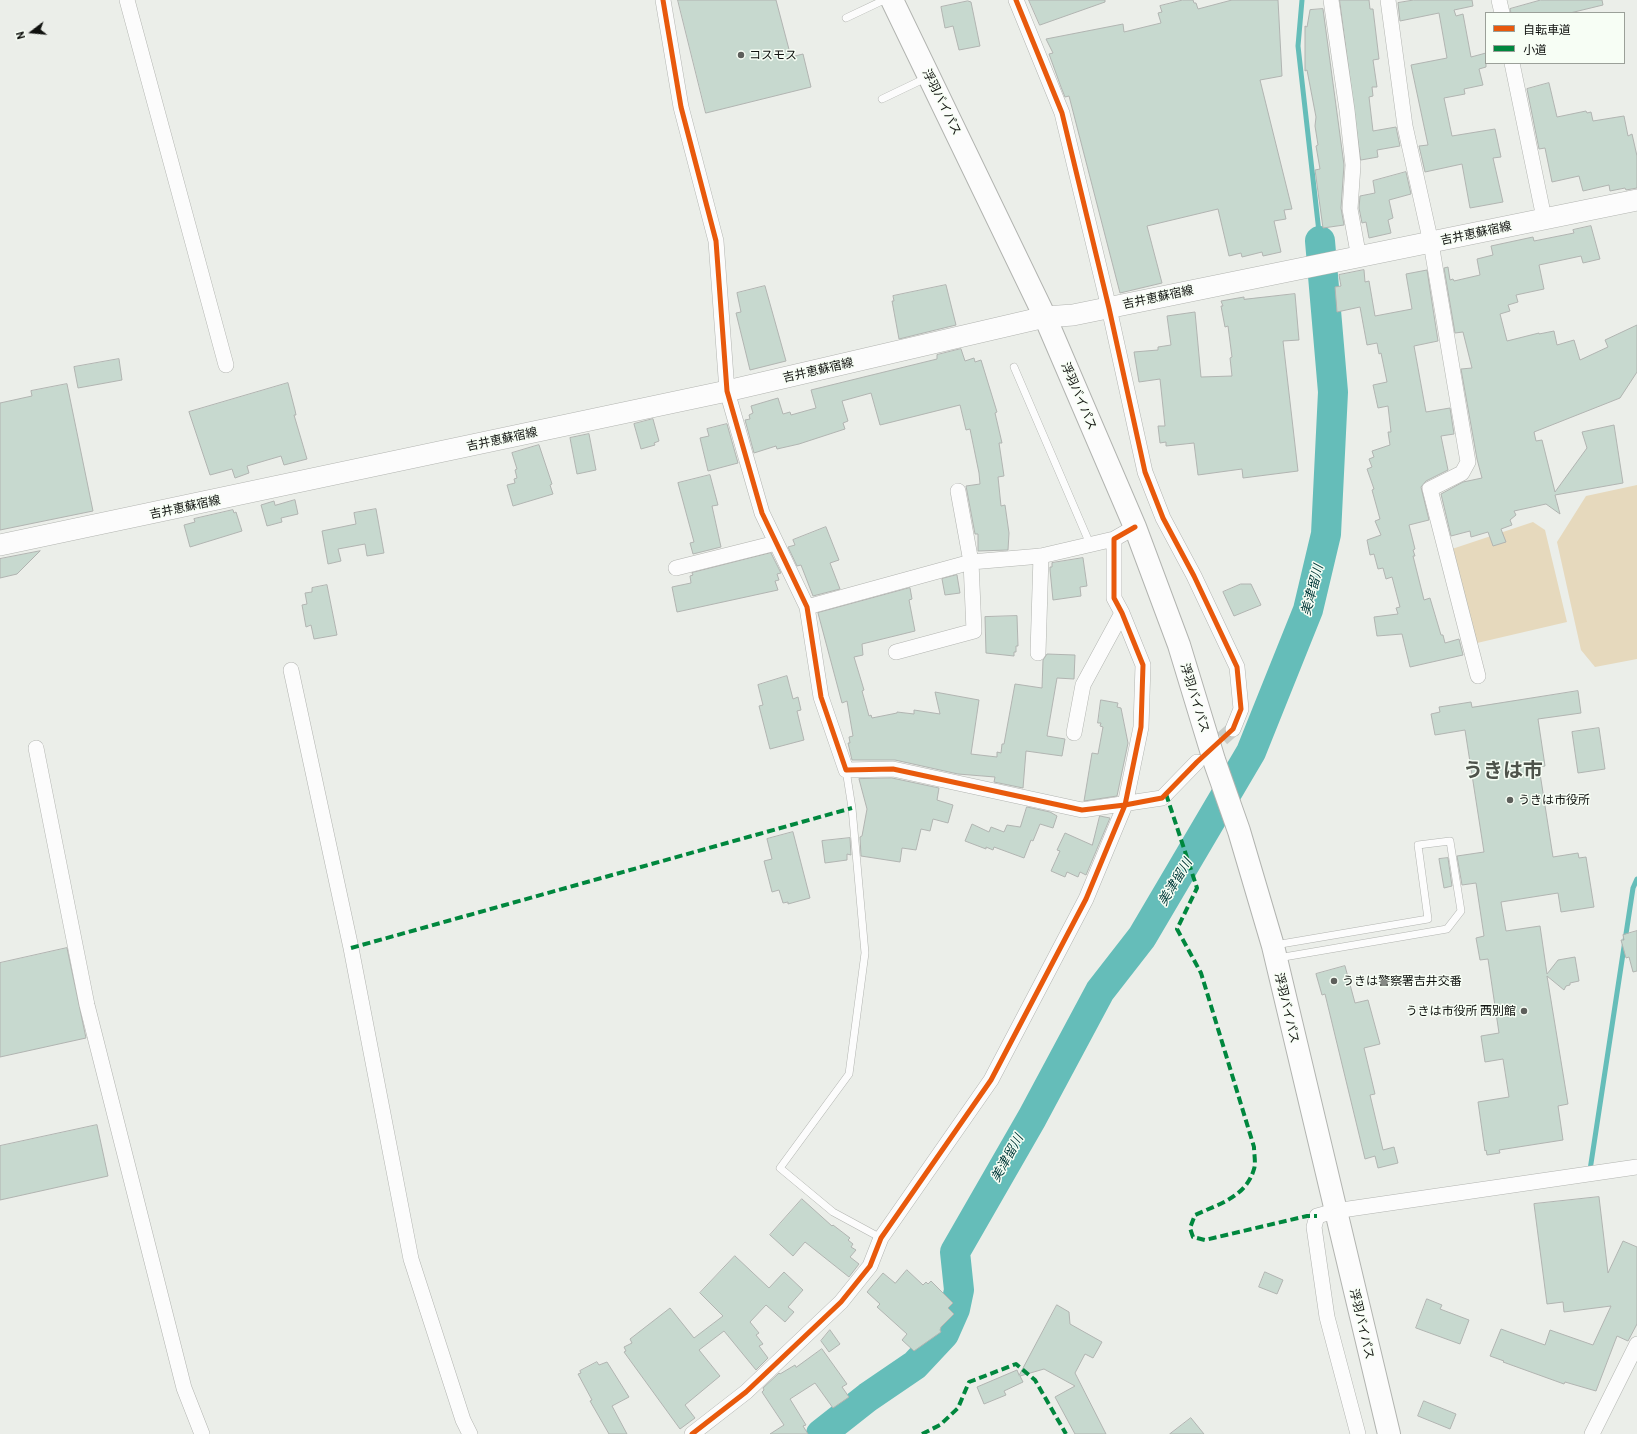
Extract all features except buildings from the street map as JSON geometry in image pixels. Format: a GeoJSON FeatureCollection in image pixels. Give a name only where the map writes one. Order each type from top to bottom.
{"type":"FeatureCollection","features":[{"type":"Feature","properties":{"kind":"highway","name":"浮羽バイパス"},"geometry":{"type":"LineString","coordinates":[[892,0],[1045,317],[1135,528],[1179,645],[1205,761],[1239,831],[1274,952],[1389,1434]]}},
{"type":"Feature","properties":{"kind":"main road","name":"吉井恵蘇宿線"},"geometry":{"type":"LineString","coordinates":[[0,544],[727,391],[1045,317],[1073,315],[1109,308],[1293,269],[1360,258],[1544,218],[1637,200]]}},
{"type":"Feature","properties":{"kind":"street"},"geometry":{"type":"LineString","coordinates":[[127,0],[226,365]]}},
{"type":"Feature","properties":{"kind":"street"},"geometry":{"type":"LineString","coordinates":[[663,0],[681,107],[716,241],[727,391],[762,513],[807,607],[821,697],[846,770],[893,769],[1082,810],[1125,805],[1162,798],[1205,761]]}},
{"type":"Feature","properties":{"kind":"street"},"geometry":{"type":"LineString","coordinates":[[1016,0],[1062,113],[1109,308],[1145,472],[1163,518],[1194,576],[1237,667],[1241,709],[1233,729]]}},
{"type":"Feature","properties":{"kind":"street"},"geometry":{"type":"LineString","coordinates":[[1331,0],[1347,110],[1353,165],[1350,209],[1360,258]]}},
{"type":"Feature","properties":{"kind":"street"},"geometry":{"type":"LineString","coordinates":[[1388,0],[1405,126],[1431,243],[1468,462],[1462,472],[1430,490],[1478,676]]}},
{"type":"Feature","properties":{"kind":"street"},"geometry":{"type":"LineString","coordinates":[[1499,0],[1502,12]]}},
{"type":"Feature","properties":{"kind":"street"},"geometry":{"type":"LineString","coordinates":[[1512,64],[1544,218]]}},
{"type":"Feature","properties":{"kind":"street"},"geometry":{"type":"LineString","coordinates":[[896,652],[974,632],[971,562],[958,491]]}},
{"type":"Feature","properties":{"kind":"street"},"geometry":{"type":"LineString","coordinates":[[807,607],[971,562],[1041,556],[1114,539],[1135,528]]}},
{"type":"Feature","properties":{"kind":"street"},"geometry":{"type":"LineString","coordinates":[[692,1434],[746,1392],[841,1302],[870,1266],[881,1238],[991,1080],[1086,900],[1125,805],[1141,727],[1143,666],[1122,613],[1114,598],[1114,539]]}},
{"type":"Feature","properties":{"kind":"street"},"geometry":{"type":"LineString","coordinates":[[676,568],[776,543]]}},
{"type":"Feature","properties":{"kind":"street"},"geometry":{"type":"LineString","coordinates":[[1038,652],[1041,556]]}},
{"type":"Feature","properties":{"kind":"street"},"geometry":{"type":"LineString","coordinates":[[1074,733],[1084,685],[1122,613]]}},
{"type":"Feature","properties":{"kind":"street"},"geometry":{"type":"LineString","coordinates":[[291,670],[351,948],[411,1259],[463,1420],[470,1434]]}},
{"type":"Feature","properties":{"kind":"street"},"geometry":{"type":"LineString","coordinates":[[36,748],[87,1005],[184,1388],[202,1434]]}},
{"type":"Feature","properties":{"kind":"street"},"geometry":{"type":"LineString","coordinates":[[1358,1434],[1327,1318],[1314,1227],[1317,1216],[1335,1211],[1637,1167]]}},
{"type":"Feature","properties":{"kind":"street"},"geometry":{"type":"LineString","coordinates":[[1592,1434],[1637,1344]]}},
{"type":"Feature","properties":{"kind":"lane"},"geometry":{"type":"LineString","coordinates":[[846,18],[884,0]]}},
{"type":"Feature","properties":{"kind":"lane"},"geometry":{"type":"LineString","coordinates":[[882,99],[930,76]]}},
{"type":"Feature","properties":{"kind":"lane"},"geometry":{"type":"LineString","coordinates":[[1014,367],[1090,544]]}},
{"type":"Feature","properties":{"kind":"lane"},"geometry":{"type":"LineString","coordinates":[[846,770],[852,808],[865,953],[848,1074],[780,1168],[833,1212],[881,1238]]}},
{"type":"Feature","properties":{"kind":"lane"},"geometry":{"type":"LineString","coordinates":[[1450,841],[1461,911],[1446,929],[1274,952],[1428,919],[1418,845],[1450,841]]}},
{"type":"Feature","properties":{"kind":"shaded area"},"geometry":{"type":"Polygon","coordinates":[[[1637,485],[1637,659],[1595,667],[1581,650],[1557,542],[1586,496],[1637,485]]]}},
{"type":"Feature","properties":{"kind":"shaded area"},"geometry":{"type":"Polygon","coordinates":[[[1533,522],[1545,530],[1567,622],[1477,643],[1452,549],[1533,522]]]}},
{"type":"Feature","properties":{"kind":"waterway"},"geometry":{"type":"LineString","coordinates":[[1302,0],[1298,46],[1320,241]]}},
{"type":"Feature","properties":{"kind":"waterway","name":"美津留川"},"geometry":{"type":"LineString","coordinates":[[821,1434],[868,1397],[915,1365],[944,1334],[955,1309],[959,1290],[955,1252],[1032,1118],[1100,991],[1142,937],[1251,752],[1308,610],[1326,534],[1333,392],[1320,241]]}},
{"type":"Feature","properties":{"kind":"waterway"},"geometry":{"type":"LineString","coordinates":[[1590,1170],[1633,888],[1637,879]]}},
{"type":"Feature","properties":{"kind":"tunnel"},"geometry":{"type":"LineString","coordinates":[[1205,754],[1233,729]]}},
{"type":"Feature","properties":{"kind":"marked path"},"geometry":{"type":"LineString","coordinates":[[1166,794],[1197,888],[1177,929],[1201,973],[1254,1147],[1255,1158],[1255,1167],[1250,1179],[1238,1193],[1222,1203],[1195,1215],[1190,1228],[1193,1237],[1205,1240],[1307,1216],[1317,1216]]}},
{"type":"Feature","properties":{"kind":"marked path"},"geometry":{"type":"LineString","coordinates":[[351,948],[852,808]]}},
{"type":"Feature","properties":{"kind":"marked path"},"geometry":{"type":"LineString","coordinates":[[922,1434],[940,1425],[958,1408],[969,1382],[1016,1364],[1035,1380],[1066,1434]]}},
{"type":"Feature","properties":{"kind":"cycle path"},"geometry":{"type":"LineString","coordinates":[[663,0],[681,107],[716,241],[727,391],[762,513],[807,607],[821,697],[846,770],[893,769],[1082,810],[1125,805],[1162,798],[1197,762],[1233,729],[1241,709],[1237,667],[1194,576],[1163,518],[1145,472],[1109,308],[1062,113],[1016,0]]}},
{"type":"Feature","properties":{"kind":"cycle path"},"geometry":{"type":"LineString","coordinates":[[692,1434],[746,1392],[841,1302],[870,1266],[881,1238],[991,1080],[1086,899],[1125,805],[1141,727],[1143,665],[1122,613],[1114,598],[1114,539],[1135,527]]}},
{"type":"Feature","properties":{"kind":"place","name":"コスモス"},"geometry":{"type":"Point","coordinates":[741,55]}},
{"type":"Feature","properties":{"kind":"place","name":"うきは市役所"},"geometry":{"type":"Point","coordinates":[1510,800]}},
{"type":"Feature","properties":{"kind":"place","name":"うきは警察署吉井交番"},"geometry":{"type":"Point","coordinates":[1334,981]}},
{"type":"Feature","properties":{"kind":"place","name":"うきは市役所 西別館"},"geometry":{"type":"Point","coordinates":[1524,1011]}},
{"type":"Feature","properties":{"kind":"district","name":"うきは市"},"geometry":{"type":"Point","coordinates":[1503,770]}}]}
